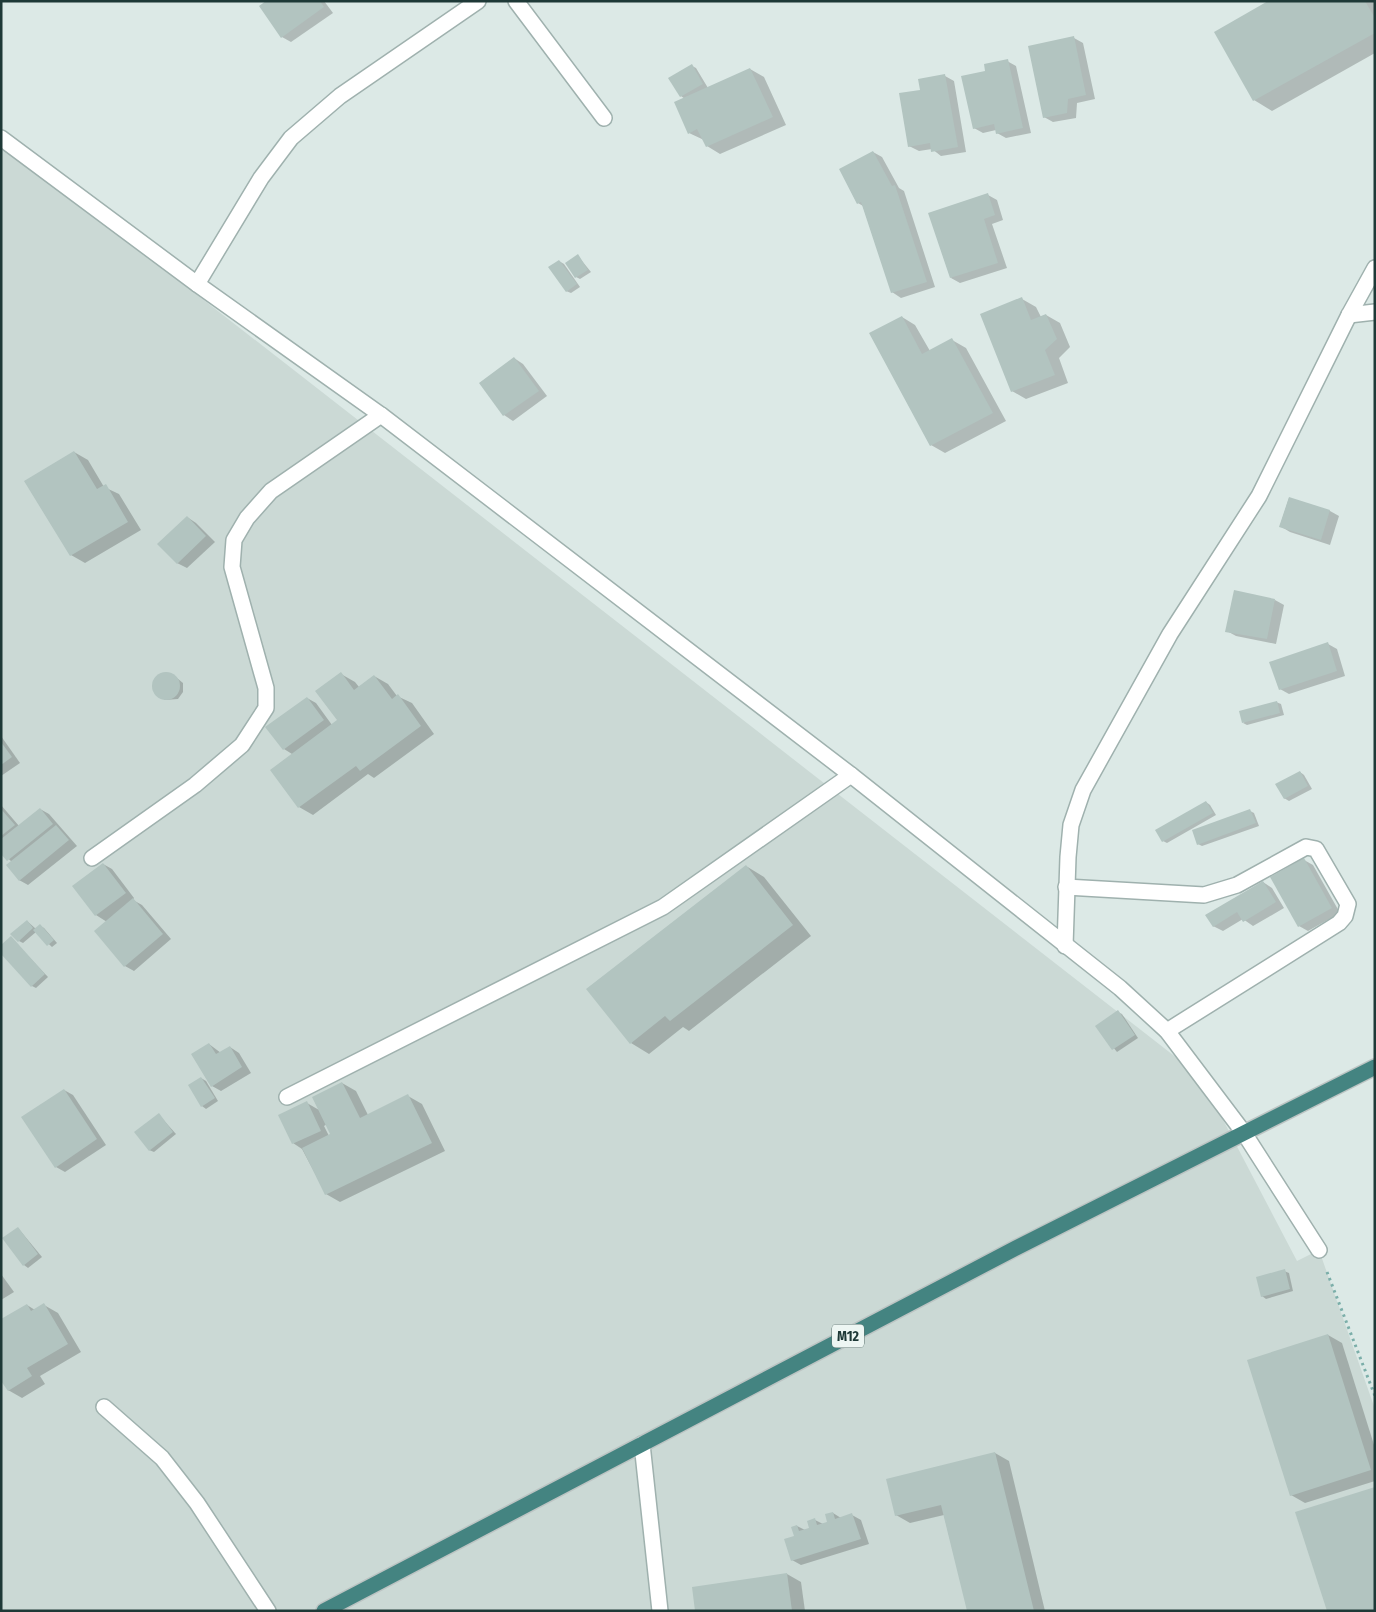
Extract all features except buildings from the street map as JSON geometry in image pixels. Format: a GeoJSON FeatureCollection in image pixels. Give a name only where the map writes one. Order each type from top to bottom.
{"type":"FeatureCollection","features":[{"type":"Feature","properties":{"kind":"highway","name":"M12"},"geometry":{"type":"LineString","coordinates":[[324,1611],[1016,1248],[1375,1067]]}},
{"type":"Feature","properties":{"kind":"street"},"geometry":{"type":"LineString","coordinates":[[197,284],[261,178],[291,138],[340,96],[478,1]]}},
{"type":"Feature","properties":{"kind":"street"},"geometry":{"type":"LineString","coordinates":[[516,1],[604,118]]}},
{"type":"Feature","properties":{"kind":"street"},"geometry":{"type":"LineString","coordinates":[[1,138],[197,284],[381,415],[851,775],[1120,988],[1168,1031],[1244,1133],[1319,1250]]}},
{"type":"Feature","properties":{"kind":"street"},"geometry":{"type":"LineString","coordinates":[[1065,946],[1066,887],[1072,825],[1083,790],[1170,634],[1259,496],[1348,315],[1375,268]]}},
{"type":"Feature","properties":{"kind":"street"},"geometry":{"type":"LineString","coordinates":[[1348,315],[1375,312]]}},
{"type":"Feature","properties":{"kind":"street"},"geometry":{"type":"LineString","coordinates":[[92,858],[195,785],[242,745],[266,708],[266,688],[232,567],[234,540],[247,518],[271,491],[381,415]]}},
{"type":"Feature","properties":{"kind":"street"},"geometry":{"type":"LineString","coordinates":[[287,1097],[663,907],[851,775]]}},
{"type":"Feature","properties":{"kind":"street"},"geometry":{"type":"LineString","coordinates":[[1066,887],[1204,895],[1237,885],[1306,847],[1316,849],[1344,894],[1348,904],[1346,916],[1340,923],[1168,1031]]}},
{"type":"Feature","properties":{"kind":"street"},"geometry":{"type":"LineString","coordinates":[[104,1408],[162,1458],[197,1503],[268,1611]]}},
{"type":"Feature","properties":{"kind":"street"},"geometry":{"type":"LineString","coordinates":[[642,1444],[660,1611]]}},
{"type":"Feature","properties":{"kind":"path"},"geometry":{"type":"LineString","coordinates":[[1319,1250],[1375,1396]]}},
{"type":"Feature","properties":{"kind":"shaded area"},"geometry":{"type":"Polygon","coordinates":[[[1,142],[1200,1076],[1297,1261],[1319,1250],[1375,1409],[1375,1611],[1,1611],[1,142]]]}}]}
